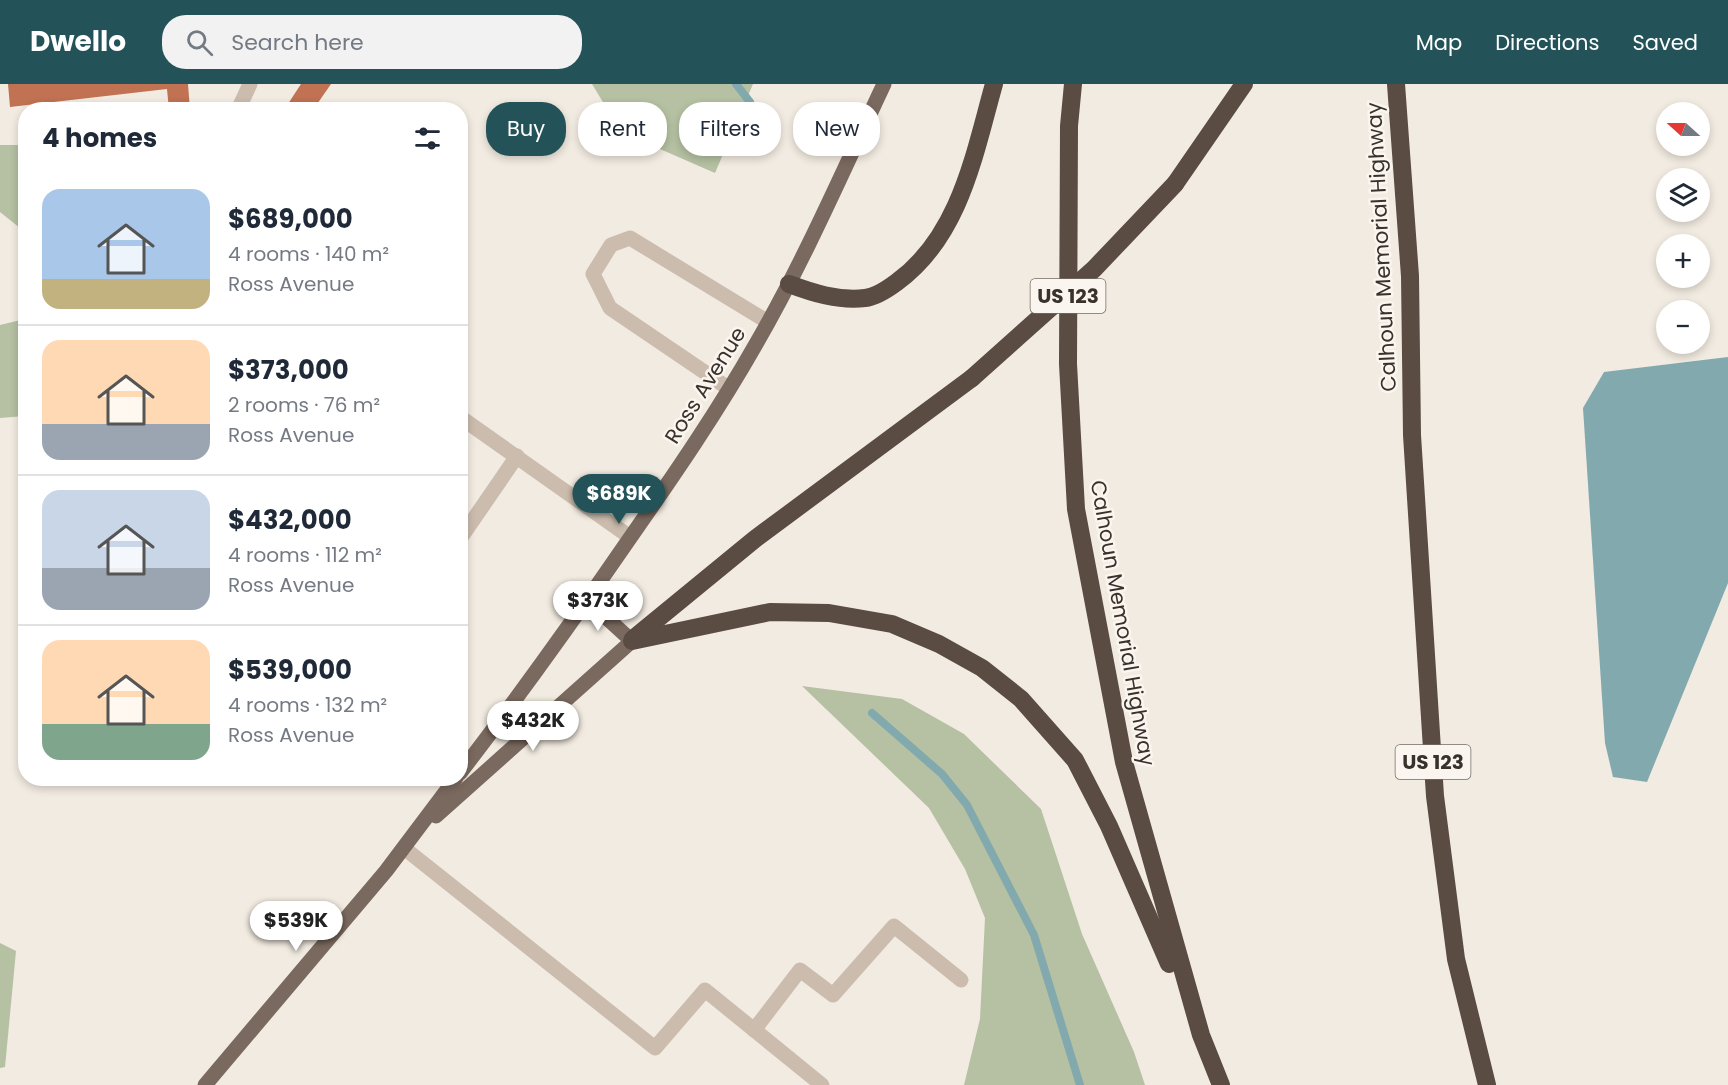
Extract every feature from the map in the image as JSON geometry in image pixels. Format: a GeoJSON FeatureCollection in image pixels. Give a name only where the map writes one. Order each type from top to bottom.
{"type":"FeatureCollection","features":[{"type":"Feature","properties":{"kind":"highway"},"geometry":{"type":"LineString","coordinates":[[789,284],[818,296],[866,298],[889,288],[914,269],[934,247],[963,190],[994,84]]}},
{"type":"Feature","properties":{"kind":"highway","name":"Calhoun Memorial Highway"},"geometry":{"type":"LineString","coordinates":[[1073,84],[1069,126],[1068,364],[1076,509],[1124,762],[1201,1035],[1221,1085]]}},
{"type":"Feature","properties":{"kind":"highway"},"geometry":{"type":"LineString","coordinates":[[632,640],[755,539],[972,378],[1094,269],[1175,184],[1244,84]]}},
{"type":"Feature","properties":{"kind":"highway","name":"Calhoun Memorial Highway"},"geometry":{"type":"LineString","coordinates":[[1395,84],[1410,276],[1412,435],[1435,796],[1456,959],[1487,1085]]}},
{"type":"Feature","properties":{"kind":"highway"},"geometry":{"type":"LineString","coordinates":[[632,640],[770,612],[828,613],[892,624],[939,644],[982,668],[1021,699],[1075,760],[1109,826],[1201,1035]]}},
{"type":"Feature","properties":{"kind":"main road","name":"Ross Avenue"},"geometry":{"type":"LineString","coordinates":[[468,763],[535,676],[588,600],[728,388],[789,284],[884,84]]}},
{"type":"Feature","properties":{"kind":"main road"},"geometry":{"type":"LineString","coordinates":[[407,843],[632,640],[588,600]]}},
{"type":"Feature","properties":{"kind":"main road"},"geometry":{"type":"LineString","coordinates":[[205,1085],[407,843],[450,786]]}},
{"type":"Feature","properties":{"kind":"lane"},"geometry":{"type":"LineString","coordinates":[[242,102],[250,84]]}},
{"type":"Feature","properties":{"kind":"lane"},"geometry":{"type":"LineString","coordinates":[[728,388],[610,308],[594,274],[611,245],[630,238],[768,322]]}},
{"type":"Feature","properties":{"kind":"lane"},"geometry":{"type":"LineString","coordinates":[[468,422],[630,537]]}},
{"type":"Feature","properties":{"kind":"lane"},"geometry":{"type":"LineString","coordinates":[[468,527],[517,456]]}},
{"type":"Feature","properties":{"kind":"lane"},"geometry":{"type":"LineString","coordinates":[[407,843],[655,1048],[705,990],[822,1085]]}},
{"type":"Feature","properties":{"kind":"lane"},"geometry":{"type":"LineString","coordinates":[[754,1030],[800,970],[833,994],[894,926],[961,980]]}},
{"type":"Feature","properties":{"kind":"green space"},"geometry":{"type":"Polygon","coordinates":[[[592,84],[753,84],[745,102],[679,102],[679,156],[722,156],[715,173],[667,152],[667,102],[603,102],[592,84]]]}},
{"type":"Feature","properties":{"kind":"green space"},"geometry":{"type":"Polygon","coordinates":[[[0,145],[18,145],[18,226],[0,212],[0,145]]]}},
{"type":"Feature","properties":{"kind":"green space"},"geometry":{"type":"Polygon","coordinates":[[[18,321],[18,417],[0,418],[0,325],[18,321]]]}},
{"type":"Feature","properties":{"kind":"green space"},"geometry":{"type":"Polygon","coordinates":[[[802,686],[902,699],[964,734],[1041,809],[1082,934],[1134,1052],[1145,1085],[964,1085],[980,1019],[985,918],[965,869],[929,808],[802,686]]]}},
{"type":"Feature","properties":{"kind":"green space"},"geometry":{"type":"Polygon","coordinates":[[[0,943],[16,951],[5,1067],[0,1068],[0,943]]]}},
{"type":"Feature","properties":{"kind":"water"},"geometry":{"type":"Polygon","coordinates":[[[1728,357],[1728,583],[1647,782],[1613,777],[1605,743],[1583,408],[1604,372],[1728,357]]]}},
{"type":"Feature","properties":{"kind":"building"},"geometry":{"type":"Polygon","coordinates":[[[8,84],[188,84],[189,102],[168,102],[167,89],[54,102],[18,102],[18,106],[10,107],[8,84]]]}},
{"type":"Feature","properties":{"kind":"building"},"geometry":{"type":"Polygon","coordinates":[[[301,84],[331,84],[319,102],[289,102],[301,84]]]}},
{"type":"Feature","properties":{"kind":"waterway"},"geometry":{"type":"LineString","coordinates":[[736,84],[750,102]]}},
{"type":"Feature","properties":{"kind":"waterway"},"geometry":{"type":"LineString","coordinates":[[872,713],[942,774],[967,805],[1034,935],[1080,1085]]}}]}
